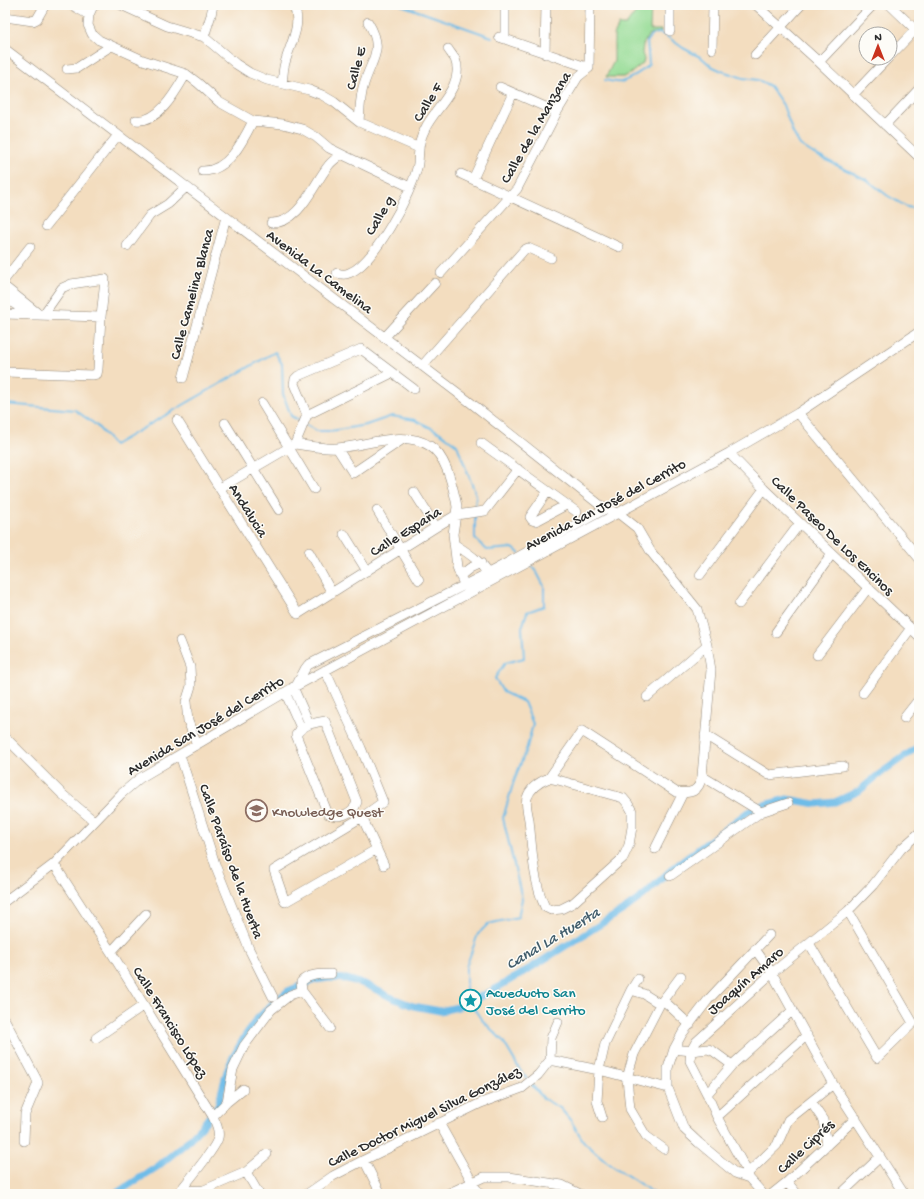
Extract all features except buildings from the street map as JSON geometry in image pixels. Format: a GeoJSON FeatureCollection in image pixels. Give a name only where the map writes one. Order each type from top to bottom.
{"type":"FeatureCollection","features":[{"type":"Feature","properties":{"kind":"street"},"geometry":{"type":"LineString","coordinates":[[5,17],[33,21],[37,20],[45,5]]}},
{"type":"Feature","properties":{"kind":"street"},"geometry":{"type":"LineString","coordinates":[[72,5],[92,8],[88,25],[92,34],[99,40],[143,60],[186,74],[219,102],[253,121],[283,124],[302,129],[340,154],[410,187]]}},
{"type":"Feature","properties":{"kind":"street"},"geometry":{"type":"LineString","coordinates":[[204,37],[212,15],[213,5]]}},
{"type":"Feature","properties":{"kind":"street"},"geometry":{"type":"LineString","coordinates":[[282,83],[284,67],[295,32],[296,20],[293,5]]}},
{"type":"Feature","properties":{"kind":"street"},"geometry":{"type":"LineString","coordinates":[[505,5],[502,38],[589,68],[590,5]]}},
{"type":"Feature","properties":{"kind":"street"},"geometry":{"type":"LineString","coordinates":[[545,54],[546,5]]}},
{"type":"Feature","properties":{"kind":"street"},"geometry":{"type":"LineString","coordinates":[[670,5],[670,31]]}},
{"type":"Feature","properties":{"kind":"street"},"geometry":{"type":"LineString","coordinates":[[712,49],[713,5]]}},
{"type":"Feature","properties":{"kind":"street"},"geometry":{"type":"LineString","coordinates":[[756,5],[919,156]]}},
{"type":"Feature","properties":{"kind":"street"},"geometry":{"type":"LineString","coordinates":[[756,55],[801,5]]}},
{"type":"Feature","properties":{"kind":"street"},"geometry":{"type":"LineString","coordinates":[[819,62],[873,5]]}},
{"type":"Feature","properties":{"kind":"street"},"geometry":{"type":"LineString","coordinates":[[890,5],[918,29],[898,48]]}},
{"type":"Feature","properties":{"kind":"street"},"geometry":{"type":"LineString","coordinates":[[125,6],[167,26],[204,37],[236,64],[250,73],[267,80],[309,90],[322,95],[359,122],[419,148]]}},
{"type":"Feature","properties":{"kind":"street","name":"Calle E"},"geometry":{"type":"LineString","coordinates":[[359,122],[364,85],[377,47],[375,34],[368,22]]}},
{"type":"Feature","properties":{"kind":"street"},"geometry":{"type":"LineString","coordinates":[[67,69],[77,68],[111,46]]}},
{"type":"Feature","properties":{"kind":"street","name":"Avenida La Camelina"},"geometry":{"type":"LineString","coordinates":[[5,49],[422,366],[605,509],[618,513]]}},
{"type":"Feature","properties":{"kind":"street","name":"Calle F"},"geometry":{"type":"LineString","coordinates":[[419,148],[425,129],[435,113],[449,96],[455,83],[455,60],[448,49]]}},
{"type":"Feature","properties":{"kind":"street"},"geometry":{"type":"LineString","coordinates":[[853,95],[880,66]]}},
{"type":"Feature","properties":{"kind":"street","name":"Calle de la Manzana"},"geometry":{"type":"LineString","coordinates":[[441,273],[517,189],[557,112],[578,78],[589,68]]}},
{"type":"Feature","properties":{"kind":"street"},"geometry":{"type":"LineString","coordinates":[[136,120],[146,120],[165,106],[186,74]]}},
{"type":"Feature","properties":{"kind":"street"},"geometry":{"type":"LineString","coordinates":[[500,87],[557,112]]}},
{"type":"Feature","properties":{"kind":"street"},"geometry":{"type":"LineString","coordinates":[[885,125],[919,89]]}},
{"type":"Feature","properties":{"kind":"street"},"geometry":{"type":"LineString","coordinates":[[473,179],[513,93]]}},
{"type":"Feature","properties":{"kind":"street"},"geometry":{"type":"LineString","coordinates":[[202,171],[213,170],[234,154],[242,143],[253,121]]}},
{"type":"Feature","properties":{"kind":"street"},"geometry":{"type":"LineString","coordinates":[[46,226],[118,135]]}},
{"type":"Feature","properties":{"kind":"street","name":"Calle g"},"geometry":{"type":"LineString","coordinates":[[337,273],[348,274],[356,270],[376,249],[397,216],[410,187],[417,168],[419,148]]}},
{"type":"Feature","properties":{"kind":"street"},"geometry":{"type":"LineString","coordinates":[[271,223],[278,223],[290,218],[308,197],[330,164],[340,154]]}},
{"type":"Feature","properties":{"kind":"street"},"geometry":{"type":"LineString","coordinates":[[461,174],[619,247]]}},
{"type":"Feature","properties":{"kind":"street"},"geometry":{"type":"LineString","coordinates":[[127,246],[150,215],[168,204],[186,187]]}},
{"type":"Feature","properties":{"kind":"street","name":"Calle Camelina Blanca"},"geometry":{"type":"LineString","coordinates":[[183,378],[226,217]]}},
{"type":"Feature","properties":{"kind":"street"},"geometry":{"type":"LineString","coordinates":[[5,279],[30,247]]}},
{"type":"Feature","properties":{"kind":"street"},"geometry":{"type":"LineString","coordinates":[[422,366],[524,250],[528,248],[550,258]]}},
{"type":"Feature","properties":{"kind":"street"},"geometry":{"type":"LineString","coordinates":[[5,372],[97,374],[105,280],[71,284],[62,288],[41,315]]}},
{"type":"Feature","properties":{"kind":"street"},"geometry":{"type":"LineString","coordinates":[[384,338],[434,283]]}},
{"type":"Feature","properties":{"kind":"street"},"geometry":{"type":"LineString","coordinates":[[5,288],[41,315]]}},
{"type":"Feature","properties":{"kind":"street"},"geometry":{"type":"LineString","coordinates":[[5,297],[30,315]]}},
{"type":"Feature","properties":{"kind":"street"},"geometry":{"type":"LineString","coordinates":[[5,314],[101,318]]}},
{"type":"Feature","properties":{"kind":"street","name":"Avenida San José del Cerrito"},"geometry":{"type":"LineString","coordinates":[[530,555],[618,513],[729,453],[798,413],[919,332]]}},
{"type":"Feature","properties":{"kind":"street"},"geometry":{"type":"LineString","coordinates":[[220,488],[291,446],[300,433],[306,417],[294,384],[298,376],[360,349],[414,389]]}},
{"type":"Feature","properties":{"kind":"street"},"geometry":{"type":"LineString","coordinates":[[306,417],[392,373]]}},
{"type":"Feature","properties":{"kind":"street"},"geometry":{"type":"LineString","coordinates":[[262,403],[291,446],[314,489]]}},
{"type":"Feature","properties":{"kind":"street"},"geometry":{"type":"LineString","coordinates":[[798,413],[919,558]]}},
{"type":"Feature","properties":{"kind":"street","name":"Andalucia"},"geometry":{"type":"LineString","coordinates":[[177,420],[298,614]]}},
{"type":"Feature","properties":{"kind":"street"},"geometry":{"type":"LineString","coordinates":[[225,423],[279,510]]}},
{"type":"Feature","properties":{"kind":"street"},"geometry":{"type":"LineString","coordinates":[[291,446],[337,448],[382,440],[403,440],[418,441],[431,447],[443,460],[461,514],[453,527],[454,544],[457,567],[460,576],[468,588]]}},
{"type":"Feature","properties":{"kind":"street"},"geometry":{"type":"LineString","coordinates":[[337,448],[353,473],[403,440]]}},
{"type":"Feature","properties":{"kind":"street"},"geometry":{"type":"LineString","coordinates":[[481,443],[577,512]]}},
{"type":"Feature","properties":{"kind":"street","name":"Calle Paseo De Los Encinos"},"geometry":{"type":"LineString","coordinates":[[729,453],[764,489],[919,636]]}},
{"type":"Feature","properties":{"kind":"street","name":"Calle España"},"geometry":{"type":"LineString","coordinates":[[298,614],[436,527],[461,514],[481,512],[487,509],[518,469]]}},
{"type":"Feature","properties":{"kind":"street"},"geometry":{"type":"LineString","coordinates":[[700,575],[764,489]]}},
{"type":"Feature","properties":{"kind":"street"},"geometry":{"type":"LineString","coordinates":[[548,491],[530,517],[532,520],[538,520],[566,505]]}},
{"type":"Feature","properties":{"kind":"street"},"geometry":{"type":"LineString","coordinates":[[414,492],[436,527]]}},
{"type":"Feature","properties":{"kind":"street","name":"Avenida San José del Cerrito"},"geometry":{"type":"LineString","coordinates":[[5,901],[54,864],[121,794],[140,778],[291,688],[468,588],[518,562],[605,509]]}},
{"type":"Feature","properties":{"kind":"street"},"geometry":{"type":"LineString","coordinates":[[377,510],[419,580]]}},
{"type":"Feature","properties":{"kind":"street"},"geometry":{"type":"LineString","coordinates":[[549,778],[622,798],[632,811],[632,827],[628,846],[623,858],[573,903],[561,909],[551,910],[545,907],[541,898],[532,854],[527,799],[531,790],[539,782],[549,778],[582,731],[676,792],[690,792],[696,790],[700,785],[711,670],[707,645],[697,609],[651,552],[637,528],[618,513]]}},
{"type":"Feature","properties":{"kind":"street"},"geometry":{"type":"LineString","coordinates":[[739,604],[800,523]]}},
{"type":"Feature","properties":{"kind":"street"},"geometry":{"type":"LineString","coordinates":[[344,534],[367,571]]}},
{"type":"Feature","properties":{"kind":"street"},"geometry":{"type":"LineString","coordinates":[[454,544],[481,563],[488,577]]}},
{"type":"Feature","properties":{"kind":"street"},"geometry":{"type":"LineString","coordinates":[[309,552],[332,593]]}},
{"type":"Feature","properties":{"kind":"street"},"geometry":{"type":"LineString","coordinates":[[776,632],[832,554]]}},
{"type":"Feature","properties":{"kind":"street"},"geometry":{"type":"LineString","coordinates":[[460,576],[470,568],[481,563]]}},
{"type":"Feature","properties":{"kind":"street","name":"Avenida San José del Cerrito"},"geometry":{"type":"LineString","coordinates":[[291,688],[304,668],[468,588]]}},
{"type":"Feature","properties":{"kind":"street"},"geometry":{"type":"LineString","coordinates":[[816,655],[868,588]]}},
{"type":"Feature","properties":{"kind":"street"},"geometry":{"type":"LineString","coordinates":[[863,692],[911,628]]}},
{"type":"Feature","properties":{"kind":"street"},"geometry":{"type":"LineString","coordinates":[[180,641],[190,667],[191,686],[186,702],[188,721],[197,745]]}},
{"type":"Feature","properties":{"kind":"street"},"geometry":{"type":"LineString","coordinates":[[648,697],[707,645]]}},
{"type":"Feature","properties":{"kind":"street"},"geometry":{"type":"LineString","coordinates":[[308,666],[307,674],[314,676]]}},
{"type":"Feature","properties":{"kind":"street"},"geometry":{"type":"LineString","coordinates":[[325,670],[383,802],[362,818],[274,870],[286,902],[377,849]]}},
{"type":"Feature","properties":{"kind":"street"},"geometry":{"type":"LineString","coordinates":[[291,688],[309,723]]}},
{"type":"Feature","properties":{"kind":"street"},"geometry":{"type":"LineString","coordinates":[[291,688],[301,728]]}},
{"type":"Feature","properties":{"kind":"street"},"geometry":{"type":"LineString","coordinates":[[904,718],[919,699]]}},
{"type":"Feature","properties":{"kind":"street"},"geometry":{"type":"LineString","coordinates":[[325,722],[357,802],[355,807],[345,814],[334,817],[328,814],[296,734],[301,728],[309,723],[325,722]]}},
{"type":"Feature","properties":{"kind":"street"},"geometry":{"type":"LineString","coordinates":[[705,735],[769,775],[843,766]]}},
{"type":"Feature","properties":{"kind":"street"},"geometry":{"type":"LineString","coordinates":[[5,737],[62,794],[94,822]]}},
{"type":"Feature","properties":{"kind":"street","name":"Calle Paraíso de la Huerta"},"geometry":{"type":"LineString","coordinates":[[180,755],[216,867],[249,949],[273,997]]}},
{"type":"Feature","properties":{"kind":"street"},"geometry":{"type":"LineString","coordinates":[[702,776],[760,812]]}},
{"type":"Feature","properties":{"kind":"street"},"geometry":{"type":"LineString","coordinates":[[655,849],[683,793]]}},
{"type":"Feature","properties":{"kind":"street"},"geometry":{"type":"LineString","coordinates":[[670,876],[760,812],[788,804]]}},
{"type":"Feature","properties":{"kind":"street"},"geometry":{"type":"LineString","coordinates":[[362,818],[384,865]]}},
{"type":"Feature","properties":{"kind":"street","name":"Joaquín Amaro"},"geometry":{"type":"LineString","coordinates":[[691,1051],[696,1042],[772,973],[848,911],[873,885],[901,849],[919,833]]}},
{"type":"Feature","properties":{"kind":"street","name":"Calle Francisco López"},"geometry":{"type":"LineString","coordinates":[[54,864],[212,1114],[218,1129],[218,1138],[214,1147],[178,1192]]}},
{"type":"Feature","properties":{"kind":"street"},"geometry":{"type":"LineString","coordinates":[[809,943],[877,1058],[913,1023],[848,911]]}},
{"type":"Feature","properties":{"kind":"street"},"geometry":{"type":"LineString","coordinates":[[111,952],[146,914]]}},
{"type":"Feature","properties":{"kind":"street"},"geometry":{"type":"LineString","coordinates":[[748,1176],[735,1173],[684,1129],[668,1088],[668,1068],[674,1049],[682,1034],[708,1000],[769,934]]}},
{"type":"Feature","properties":{"kind":"street"},"geometry":{"type":"LineString","coordinates":[[756,948],[793,1010],[833,1084],[904,1194]]}},
{"type":"Feature","properties":{"kind":"street"},"geometry":{"type":"LineString","coordinates":[[227,1102],[233,1069],[244,1046],[271,1010],[302,987],[304,978],[331,974]]}},
{"type":"Feature","properties":{"kind":"street"},"geometry":{"type":"LineString","coordinates":[[664,1149],[646,1136],[630,1109],[627,1078],[634,1054],[662,1002],[680,976]]}},
{"type":"Feature","properties":{"kind":"street"},"geometry":{"type":"LineString","coordinates":[[602,1117],[597,1101],[599,1070],[605,1044],[631,990],[638,980]]}},
{"type":"Feature","properties":{"kind":"street"},"geometry":{"type":"LineString","coordinates":[[302,987],[330,1028]]}},
{"type":"Feature","properties":{"kind":"street"},"geometry":{"type":"LineString","coordinates":[[631,990],[662,1002],[690,1025]]}},
{"type":"Feature","properties":{"kind":"street"},"geometry":{"type":"LineString","coordinates":[[96,1038],[144,1005]]}},
{"type":"Feature","properties":{"kind":"street"},"geometry":{"type":"LineString","coordinates":[[707,1094],[732,1065],[793,1010]]}},
{"type":"Feature","properties":{"kind":"street"},"geometry":{"type":"LineString","coordinates":[[5,1020],[38,1084],[25,1114],[24,1141]]}},
{"type":"Feature","properties":{"kind":"street"},"geometry":{"type":"LineString","coordinates":[[558,1022],[551,1038],[550,1060],[599,1070],[668,1088]]}},
{"type":"Feature","properties":{"kind":"street"},"geometry":{"type":"LineString","coordinates":[[717,1117],[807,1035]]}},
{"type":"Feature","properties":{"kind":"street"},"geometry":{"type":"LineString","coordinates":[[674,1049],[691,1051],[708,1049],[732,1065]]}},
{"type":"Feature","properties":{"kind":"street"},"geometry":{"type":"LineString","coordinates":[[691,1051],[690,1062],[717,1117],[748,1176],[763,1194]]}},
{"type":"Feature","properties":{"kind":"street","name":"Calle Doctor Miguel Silva González"},"geometry":{"type":"LineString","coordinates":[[307,1194],[333,1176],[439,1123],[481,1103],[522,1088],[538,1075],[550,1060]]}},
{"type":"Feature","properties":{"kind":"street"},"geometry":{"type":"LineString","coordinates":[[748,1176],[777,1145],[788,1120],[833,1084]]}},
{"type":"Feature","properties":{"kind":"street"},"geometry":{"type":"LineString","coordinates":[[212,1114],[243,1088]]}},
{"type":"Feature","properties":{"kind":"street"},"geometry":{"type":"LineString","coordinates":[[811,1102],[823,1120],[827,1145]]}},
{"type":"Feature","properties":{"kind":"street","name":"Calle Ciprés"},"geometry":{"type":"LineString","coordinates":[[772,1194],[856,1118]]}},
{"type":"Feature","properties":{"kind":"street"},"geometry":{"type":"LineString","coordinates":[[439,1123],[479,1194]]}},
{"type":"Feature","properties":{"kind":"street"},"geometry":{"type":"LineString","coordinates":[[178,1192],[204,1190],[246,1172],[267,1154]]}},
{"type":"Feature","properties":{"kind":"street"},"geometry":{"type":"LineString","coordinates":[[841,1194],[880,1157]]}},
{"type":"Feature","properties":{"kind":"street"},"geometry":{"type":"LineString","coordinates":[[364,1160],[381,1194]]}},
{"type":"Feature","properties":{"kind":"street"},"geometry":{"type":"LineString","coordinates":[[246,1172],[259,1194]]}},
{"type":"Feature","properties":{"kind":"street"},"geometry":{"type":"LineString","coordinates":[[447,1194],[484,1177],[509,1177],[562,1185],[580,1194]]}},
{"type":"Feature","properties":{"kind":"street"},"geometry":{"type":"LineString","coordinates":[[787,1182],[797,1194]]}},
{"type":"Feature","properties":{"kind":"green space"},"geometry":{"type":"Polygon","coordinates":[[[641,5],[651,5],[650,30],[661,30],[661,32],[649,34],[643,45],[643,63],[630,74],[623,77],[606,77],[614,61],[614,35],[619,25],[626,25],[641,5]]]}},
{"type":"Feature","properties":{"kind":"waterway"},"geometry":{"type":"LineString","coordinates":[[401,5],[492,37]]}},
{"type":"Feature","properties":{"kind":"waterway"},"geometry":{"type":"LineString","coordinates":[[605,80],[621,82],[640,72],[649,64],[647,41],[651,35],[659,33],[665,35],[683,48],[702,58],[711,66],[743,78],[758,80],[770,86],[783,105],[793,133],[800,145],[814,154],[867,180],[888,196],[907,207],[919,209]]}},
{"type":"Feature","properties":{"kind":"waterway"},"geometry":{"type":"LineString","coordinates":[[5,404],[75,410],[96,425],[114,445],[275,352],[282,364],[283,394],[291,416],[301,421]]}},
{"type":"Feature","properties":{"kind":"waterway"},"geometry":{"type":"LineString","coordinates":[[306,425],[317,431],[331,431],[366,425],[392,416],[415,420],[439,432],[457,445],[476,495],[475,509]]}},
{"type":"Feature","properties":{"kind":"waterway"},"geometry":{"type":"LineString","coordinates":[[475,516],[475,539],[487,550],[513,548],[519,553]]}},
{"type":"Feature","properties":{"kind":"waterway"},"geometry":{"type":"LineString","coordinates":[[528,1080],[520,1070],[503,1041],[481,1019],[466,996],[466,967],[478,934],[488,924],[518,917],[522,899],[503,818],[513,784],[527,747],[533,724],[524,702],[503,692],[495,678],[505,663],[524,658],[522,628],[527,612],[544,606],[544,586],[535,569],[529,564]]}},
{"type":"Feature","properties":{"kind":"waterway","name":"Canal La Huerta"},"geometry":{"type":"LineString","coordinates":[[115,1194],[157,1167],[186,1143],[202,1126],[218,1105],[227,1071],[245,1036],[256,1020],[288,991],[315,980],[330,978],[347,979],[367,985],[390,997],[413,1006],[440,1011],[458,1007],[490,992],[625,909],[644,895],[672,869],[745,814],[760,806],[787,799],[816,804],[835,802],[859,791],[878,775],[919,746]]}},
{"type":"Feature","properties":{"kind":"waterway"},"geometry":{"type":"LineString","coordinates":[[531,1084],[544,1099],[560,1108],[571,1121],[584,1142],[607,1162],[655,1194]]}},
{"type":"Feature","properties":{"kind":"place","name":"Knowledge Quest"},"geometry":{"type":"Point","coordinates":[257,811]}},
{"type":"Feature","properties":{"kind":"place","name":"Acueducto San José del Cerrito"},"geometry":{"type":"Point","coordinates":[470,1001]}}]}
